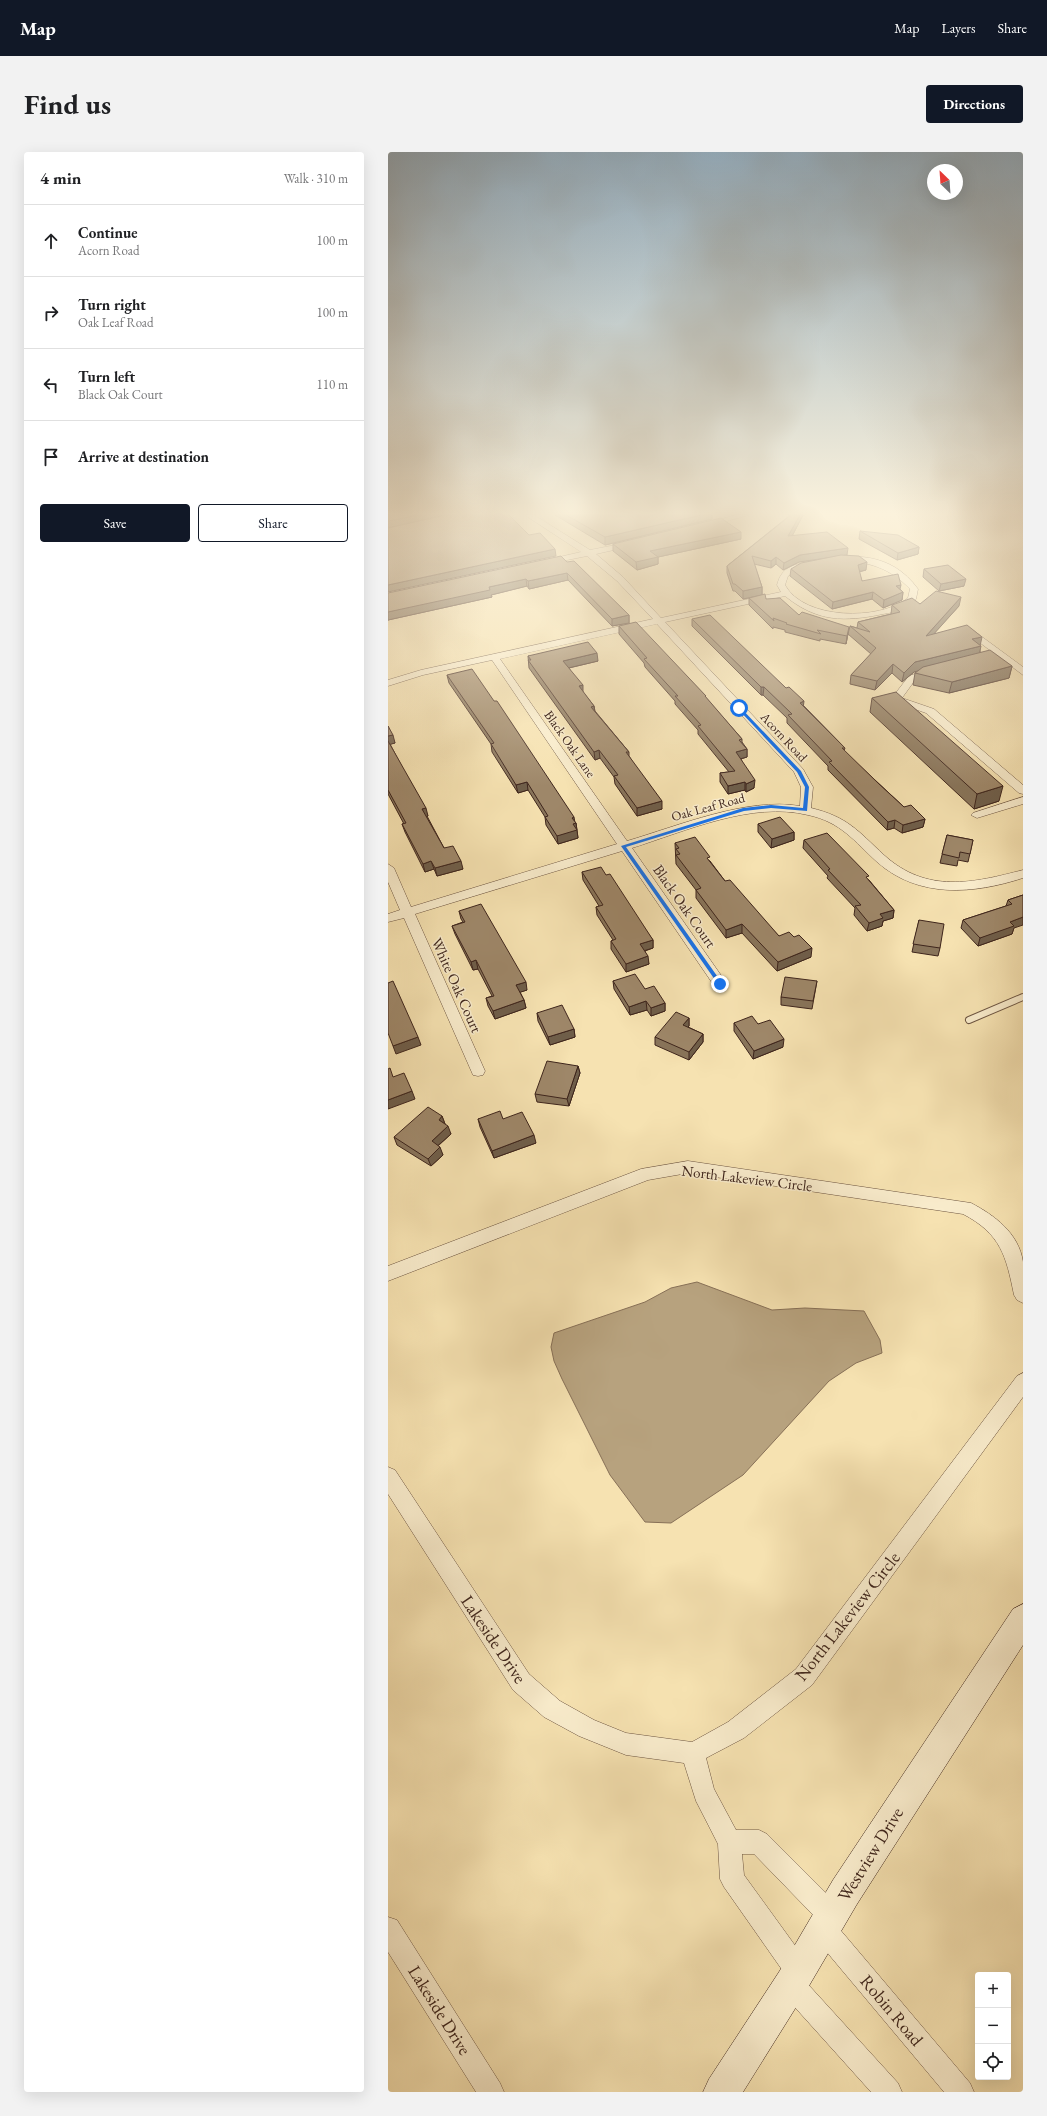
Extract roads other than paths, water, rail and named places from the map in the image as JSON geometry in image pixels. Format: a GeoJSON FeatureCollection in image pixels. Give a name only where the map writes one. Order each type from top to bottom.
{"type":"FeatureCollection","features":[{"type":"Feature","properties":{"kind":"street","name":"Acorn Road"},"geometry":{"type":"LineString","coordinates":[[645,606],[799,771],[807,787],[805,810]]}},
{"type":"Feature","properties":{"kind":"street"},"geometry":{"type":"LineString","coordinates":[[388,684],[421,673],[729,606]]}},
{"type":"Feature","properties":{"kind":"street"},"geometry":{"type":"LineString","coordinates":[[802,606],[819,614],[852,618],[904,606]]}},
{"type":"Feature","properties":{"kind":"street"},"geometry":{"type":"LineString","coordinates":[[974,634],[1023,672]]}},
{"type":"Feature","properties":{"kind":"street"},"geometry":{"type":"LineString","coordinates":[[985,658],[1000,654]]}},
{"type":"Feature","properties":{"kind":"street","name":"Black Oak Lane"},"geometry":{"type":"LineString","coordinates":[[494,658],[623,846]]}},
{"type":"Feature","properties":{"kind":"street"},"geometry":{"type":"LineString","coordinates":[[940,669],[912,678],[896,699],[930,711],[1023,791]]}},
{"type":"Feature","properties":{"kind":"street"},"geometry":{"type":"LineString","coordinates":[[977,815],[1023,800]]}},
{"type":"Feature","properties":{"kind":"street","name":"Oak Leaf Road"},"geometry":{"type":"LineString","coordinates":[[388,918],[743,810],[771,807],[805,810],[840,822],[888,865],[934,886],[964,888],[1003,881],[1023,874]]}},
{"type":"Feature","properties":{"kind":"street","name":"Black Oak Court"},"geometry":{"type":"LineString","coordinates":[[623,846],[720,984]]}},
{"type":"Feature","properties":{"kind":"street","name":"White Oak Court"},"geometry":{"type":"LineString","coordinates":[[388,868],[478,1071]]}},
{"type":"Feature","properties":{"kind":"street","name":"North Lakeview Circle"},"geometry":{"type":"LineString","coordinates":[[388,1274],[647,1174],[688,1167],[965,1208],[980,1214],[995,1225],[1007,1240],[1014,1256],[1023,1295]]}},
{"type":"Feature","properties":{"kind":"street","name":"North Lakeview Circle"},"geometry":{"type":"LineString","coordinates":[[694,1753],[736,1730],[804,1677],[1023,1382]]}},
{"type":"Feature","properties":{"kind":"street","name":"Lakeside Drive"},"geometry":{"type":"LineString","coordinates":[[388,1477],[520,1682],[552,1709],[587,1728],[626,1744],[694,1753]]}},
{"type":"Feature","properties":{"kind":"street","name":"Westview Drive"},"geometry":{"type":"LineString","coordinates":[[722,2092],[795,1977],[827,1922],[945,1736],[1023,1619]]}},
{"type":"Feature","properties":{"kind":"street"},"geometry":{"type":"LineString","coordinates":[[694,1753],[704,1793],[730,1842],[732,1879],[795,1977],[889,2092]]}},
{"type":"Feature","properties":{"kind":"street"},"geometry":{"type":"LineString","coordinates":[[730,1842],[759,1842],[827,1922]]}},
{"type":"Feature","properties":{"kind":"street","name":"Robin Road"},"geometry":{"type":"LineString","coordinates":[[827,1922],[961,2092]]}},
{"type":"Feature","properties":{"kind":"street","name":"Lakeside Drive"},"geometry":{"type":"LineString","coordinates":[[388,1928],[491,2092]]}},
{"type":"Feature","properties":{"kind":"lane"},"geometry":{"type":"LineString","coordinates":[[969,1020],[1023,997]]}}]}
